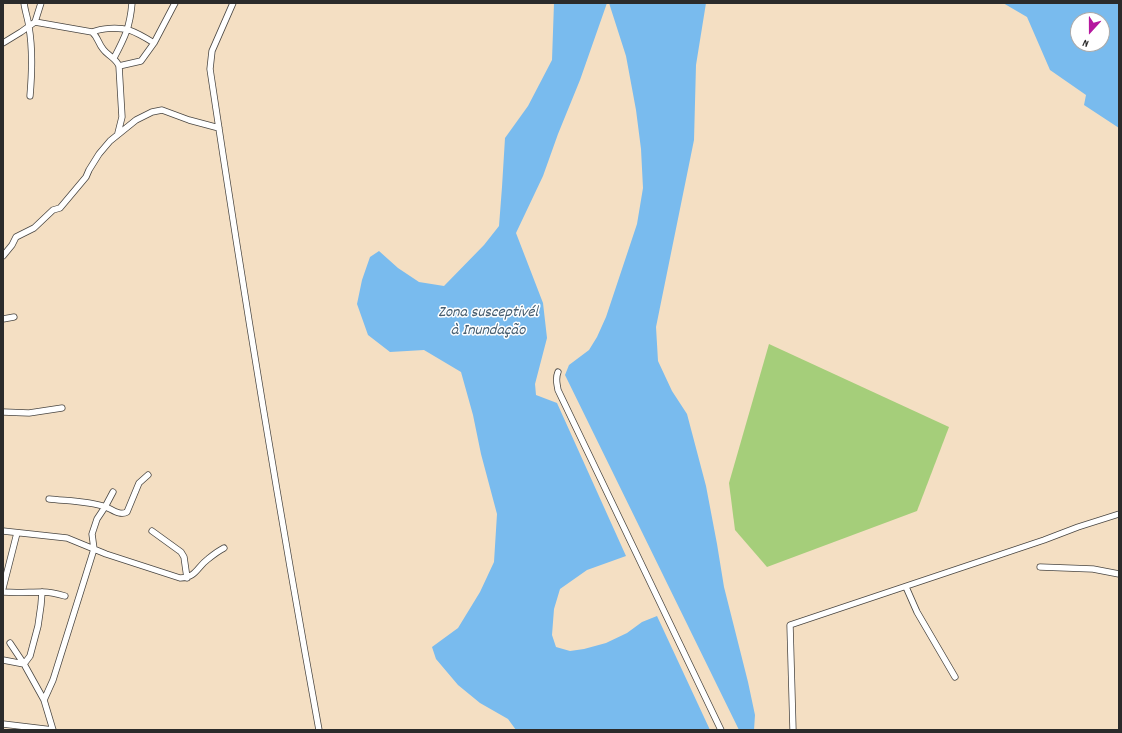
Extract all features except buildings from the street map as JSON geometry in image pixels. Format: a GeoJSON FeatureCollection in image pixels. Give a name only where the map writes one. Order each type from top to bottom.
{"type":"FeatureCollection","features":[{"type":"Feature","properties":{"kind":"street"},"geometry":{"type":"LineString","coordinates":[[24,3],[29,27],[32,73],[30,96]]}},
{"type":"Feature","properties":{"kind":"street"},"geometry":{"type":"LineString","coordinates":[[3,43],[35,22],[41,3]]}},
{"type":"Feature","properties":{"kind":"street"},"geometry":{"type":"LineString","coordinates":[[114,58],[125,36],[131,19],[132,3]]}},
{"type":"Feature","properties":{"kind":"street"},"geometry":{"type":"LineString","coordinates":[[119,66],[141,60],[154,43],[175,3]]}},
{"type":"Feature","properties":{"kind":"street"},"geometry":{"type":"LineString","coordinates":[[233,3],[212,51],[210,69],[248,317],[319,730]]}},
{"type":"Feature","properties":{"kind":"street"},"geometry":{"type":"LineString","coordinates":[[35,22],[92,32],[100,29],[127,29],[154,43]]}},
{"type":"Feature","properties":{"kind":"street"},"geometry":{"type":"LineString","coordinates":[[92,32],[96,36],[104,51],[114,58],[119,66],[122,117],[118,133]]}},
{"type":"Feature","properties":{"kind":"street"},"geometry":{"type":"LineString","coordinates":[[3,256],[12,245],[16,237],[34,228],[53,210],[60,208],[86,177],[99,154],[110,141],[118,133],[141,117],[152,112],[162,110],[189,120],[219,128]]}},
{"type":"Feature","properties":{"kind":"street"},"geometry":{"type":"LineString","coordinates":[[3,319],[14,317]]}},
{"type":"Feature","properties":{"kind":"street"},"geometry":{"type":"LineString","coordinates":[[558,372],[556,382],[558,390],[721,730]]}},
{"type":"Feature","properties":{"kind":"street"},"geometry":{"type":"LineString","coordinates":[[3,412],[29,413],[62,408]]}},
{"type":"Feature","properties":{"kind":"street"},"geometry":{"type":"LineString","coordinates":[[49,499],[86,503],[105,507],[124,514],[127,512],[139,483],[148,475]]}},
{"type":"Feature","properties":{"kind":"street"},"geometry":{"type":"LineString","coordinates":[[44,700],[53,680],[94,549],[92,534],[97,519],[113,492]]}},
{"type":"Feature","properties":{"kind":"street"},"geometry":{"type":"LineString","coordinates":[[792,730],[790,625],[1119,514]]}},
{"type":"Feature","properties":{"kind":"street"},"geometry":{"type":"LineString","coordinates":[[152,531],[181,552],[184,557],[187,578]]}},
{"type":"Feature","properties":{"kind":"street"},"geometry":{"type":"LineString","coordinates":[[3,532],[62,537],[180,578],[187,578],[192,575],[206,560],[224,548]]}},
{"type":"Feature","properties":{"kind":"street"},"geometry":{"type":"LineString","coordinates":[[3,588],[17,533]]}},
{"type":"Feature","properties":{"kind":"street"},"geometry":{"type":"LineString","coordinates":[[1040,568],[1093,569],[1119,574]]}},
{"type":"Feature","properties":{"kind":"street"},"geometry":{"type":"LineString","coordinates":[[906,587],[917,612],[955,677]]}},
{"type":"Feature","properties":{"kind":"street"},"geometry":{"type":"LineString","coordinates":[[3,592],[42,592],[65,596]]}},
{"type":"Feature","properties":{"kind":"street"},"geometry":{"type":"LineString","coordinates":[[24,664],[30,656],[38,626],[42,592]]}},
{"type":"Feature","properties":{"kind":"street"},"geometry":{"type":"LineString","coordinates":[[3,724],[53,730],[44,700],[24,664],[10,643]]}},
{"type":"Feature","properties":{"kind":"street"},"geometry":{"type":"LineString","coordinates":[[3,660],[24,664]]}},
{"type":"Feature","properties":{"kind":"green space"},"geometry":{"type":"Polygon","coordinates":[[[769,344],[949,427],[917,511],[767,567],[735,530],[729,483],[769,344]]]}},
{"type":"Feature","properties":{"kind":"water","name":"Zona susceptivél à Inundação"},"geometry":{"type":"Polygon","coordinates":[[[554,3],[607,3],[580,80],[543,176],[516,233],[543,303],[547,338],[535,384],[536,395],[557,403],[626,556],[587,570],[560,589],[554,609],[552,635],[556,647],[570,651],[584,649],[606,643],[627,633],[642,622],[657,616],[710,730],[516,730],[508,719],[480,703],[458,685],[436,659],[432,647],[458,628],[480,592],[494,562],[497,514],[461,372],[424,350],[390,352],[368,335],[357,304],[362,280],[370,257],[379,251],[398,268],[419,282],[444,286],[484,245],[499,226],[505,138],[528,106],[552,60],[554,3]]]}},
{"type":"Feature","properties":{"kind":"water"},"geometry":{"type":"Polygon","coordinates":[[[609,3],[706,3],[696,65],[694,140],[656,327],[658,361],[672,391],[687,414],[706,486],[724,587],[755,715],[754,730],[739,730],[565,375],[569,365],[589,350],[606,317],[637,224],[643,188],[641,149],[636,110],[626,56],[609,3]]]}},
{"type":"Feature","properties":{"kind":"water"},"geometry":{"type":"Polygon","coordinates":[[[1003,3],[1119,3],[1119,128],[1084,105],[1086,95],[1050,70],[1027,17],[1003,3]]]}}]}
